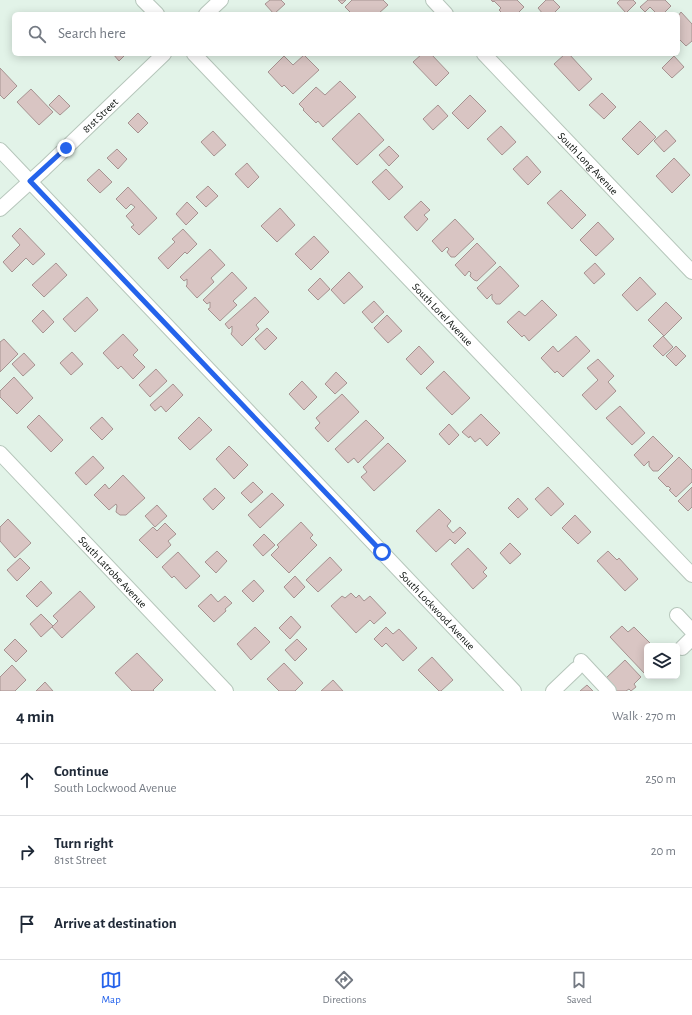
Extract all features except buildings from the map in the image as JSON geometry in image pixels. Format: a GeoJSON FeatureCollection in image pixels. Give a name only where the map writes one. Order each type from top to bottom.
{"type":"FeatureCollection","features":[{"type":"Feature","properties":{"kind":"street"},"geometry":{"type":"LineString","coordinates":[[143,0],[155,12]]}},
{"type":"Feature","properties":{"kind":"street"},"geometry":{"type":"LineString","coordinates":[[208,12],[221,0]]}},
{"type":"Feature","properties":{"kind":"street"},"geometry":{"type":"LineString","coordinates":[[433,0],[444,12]]}},
{"type":"Feature","properties":{"kind":"street","name":"81st Street"},"geometry":{"type":"LineString","coordinates":[[0,209],[162,56]]}},
{"type":"Feature","properties":{"kind":"street","name":"South Lorel Avenue"},"geometry":{"type":"LineString","coordinates":[[196,56],[692,575]]}},
{"type":"Feature","properties":{"kind":"street","name":"South Long Avenue"},"geometry":{"type":"LineString","coordinates":[[486,56],[692,272]]}},
{"type":"Feature","properties":{"kind":"street","name":"South Lockwood Avenue"},"geometry":{"type":"LineString","coordinates":[[0,150],[514,691]]}},
{"type":"Feature","properties":{"kind":"street","name":"South Latrobe Avenue"},"geometry":{"type":"LineString","coordinates":[[0,453],[226,691]]}},
{"type":"Feature","properties":{"kind":"street"},"geometry":{"type":"LineString","coordinates":[[677,615],[692,631]]}},
{"type":"Feature","properties":{"kind":"street"},"geometry":{"type":"LineString","coordinates":[[553,691],[578,665],[609,691]]}},
{"type":"Feature","properties":{"kind":"route"},"geometry":{"type":"LineString","coordinates":[[66,148],[30,181],[382,552]]}}]}
